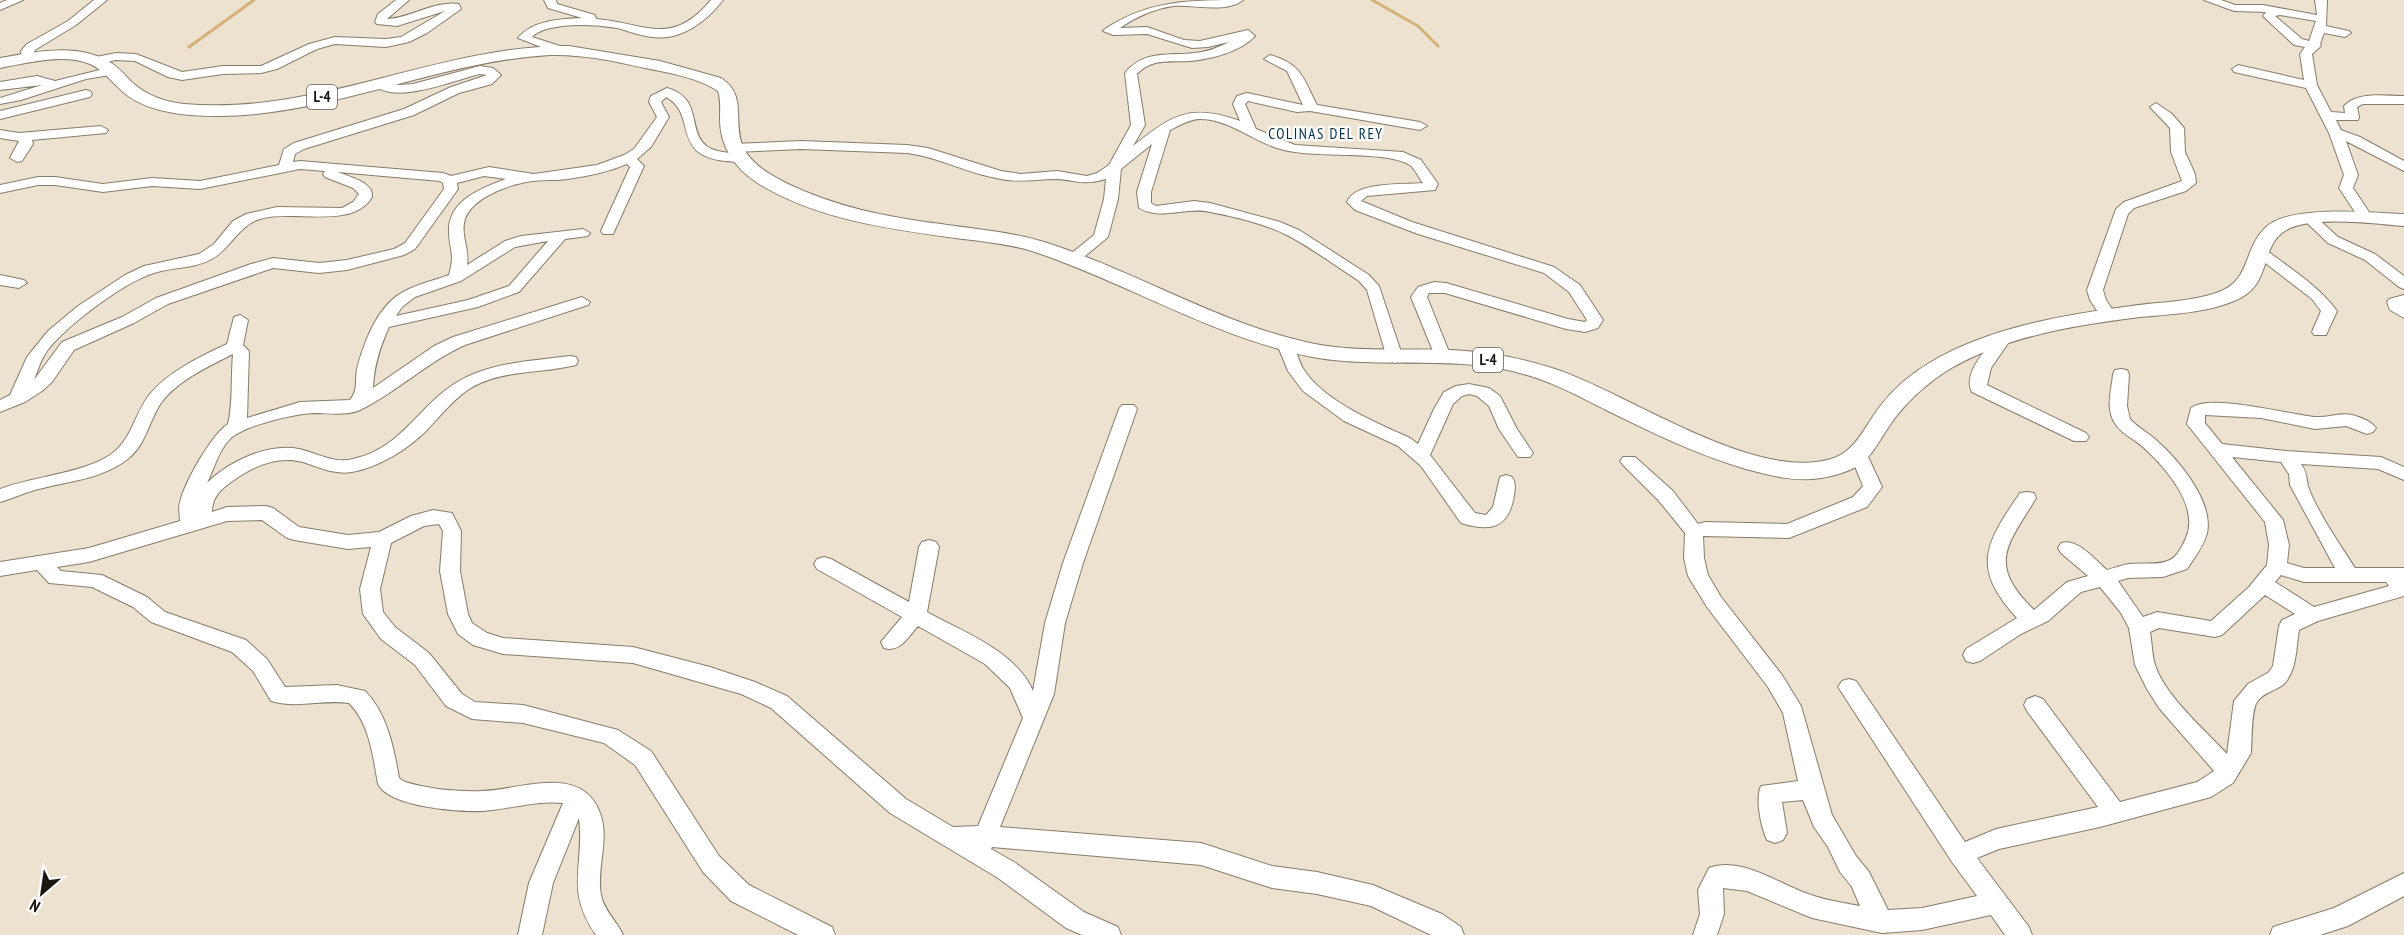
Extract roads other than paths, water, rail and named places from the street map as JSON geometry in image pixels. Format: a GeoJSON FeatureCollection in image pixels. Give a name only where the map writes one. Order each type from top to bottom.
{"type":"FeatureCollection","features":[{"type":"Feature","properties":{"kind":"main road","name":"L-4"},"geometry":{"type":"LineString","coordinates":[[0,63],[66,55],[95,61],[112,71],[137,95],[187,110],[230,110],[280,105],[494,57],[560,50],[586,52],[704,76],[724,86],[730,100],[728,134],[736,153],[772,184],[811,201],[873,219],[1030,244],[1073,259],[1228,327],[1285,344],[1340,354],[1496,360],[1536,370],[1722,452],[1774,468],[1825,469],[1845,464],[1859,454],[1888,412],[1920,377],[1978,347],[2079,319],[2195,304],[2232,296],[2244,288],[2251,279],[2265,243],[2277,227],[2310,219],[2404,220]]}},
{"type":"Feature","properties":{"kind":"street"},"geometry":{"type":"LineString","coordinates":[[0,7],[16,0]]}},
{"type":"Feature","properties":{"kind":"street"},"geometry":{"type":"LineString","coordinates":[[26,59],[27,51],[31,47],[72,23],[101,0]]}},
{"type":"Feature","properties":{"kind":"street"},"geometry":{"type":"LineString","coordinates":[[95,61],[117,56],[134,57],[150,62],[170,74],[181,76],[223,70],[259,70],[327,42],[343,39],[386,43],[399,41],[416,35],[455,9],[455,6],[441,7],[394,22],[381,22],[382,16],[403,0]]}},
{"type":"Feature","properties":{"kind":"street"},"geometry":{"type":"LineString","coordinates":[[550,0],[552,6],[591,15],[591,21]]}},
{"type":"Feature","properties":{"kind":"street"},"geometry":{"type":"LineString","coordinates":[[560,50],[524,38],[528,32],[538,27],[591,21],[661,34],[679,30],[694,23],[707,13],[717,0]]}},
{"type":"Feature","properties":{"kind":"street"},"geometry":{"type":"LineString","coordinates":[[1073,259],[1101,237],[1111,199],[1114,168],[1138,125],[1131,73],[1137,65],[1148,59],[1191,57],[1210,53],[1250,36],[1248,33],[1215,44],[1199,45],[1185,44],[1149,31],[1109,31],[1146,9],[1166,3],[1216,4],[1237,0]]}},
{"type":"Feature","properties":{"kind":"street"},"geometry":{"type":"LineString","coordinates":[[2210,0],[2234,8],[2245,4],[2282,11],[2345,33]]}},
{"type":"Feature","properties":{"kind":"street"},"geometry":{"type":"LineString","coordinates":[[2321,0],[2323,13],[2315,46],[2306,54],[2311,85],[2336,133],[2350,174],[2346,188],[2366,218]]}},
{"type":"Feature","properties":{"kind":"street"},"geometry":{"type":"LineString","coordinates":[[2282,11],[2271,13],[2269,16],[2298,42],[2315,46]]}},
{"type":"Feature","properties":{"kind":"street"},"geometry":{"type":"LineString","coordinates":[[1270,59],[1293,69],[1311,105],[1308,107]]}},
{"type":"Feature","properties":{"kind":"street"},"geometry":{"type":"LineString","coordinates":[[2238,69],[2311,85]]}},
{"type":"Feature","properties":{"kind":"street"},"geometry":{"type":"LineString","coordinates":[[285,168],[290,152],[299,146],[409,112],[456,90],[488,81],[495,75],[489,70],[480,70],[400,90],[384,88],[379,84]]}},
{"type":"Feature","properties":{"kind":"street"},"geometry":{"type":"LineString","coordinates":[[2,101],[40,92],[77,77],[112,71]]}},
{"type":"Feature","properties":{"kind":"street"},"geometry":{"type":"LineString","coordinates":[[0,86],[37,80],[56,84]]}},
{"type":"Feature","properties":{"kind":"street"},"geometry":{"type":"LineString","coordinates":[[456,278],[461,252],[456,235],[457,220],[474,197],[523,178],[598,170],[629,159],[641,150],[663,117],[655,102],[657,96],[667,92],[682,101],[687,109],[692,136],[702,150],[721,158],[736,153],[801,145],[907,149],[923,151],[999,174],[1021,178],[1058,176],[1087,180],[1102,176],[1164,128],[1185,118],[1201,115],[1219,118],[1294,149],[1390,153],[1416,163],[1431,184],[1430,187],[1372,190],[1356,196],[1354,202],[1370,212],[1429,233],[1534,264],[1556,273],[1567,282],[1587,306],[1595,320],[1592,325],[1585,327],[1566,324],[1446,288],[1434,287],[1423,290],[1419,297],[1443,357]]}},
{"type":"Feature","properties":{"kind":"street"},"geometry":{"type":"LineString","coordinates":[[0,115],[86,94]]}},
{"type":"Feature","properties":{"kind":"street"},"geometry":{"type":"LineString","coordinates":[[1251,132],[1239,104],[1241,99],[1247,97],[1298,108],[1308,107],[1420,126]]}},
{"type":"Feature","properties":{"kind":"street"},"geometry":{"type":"LineString","coordinates":[[2325,115],[2353,117],[2350,106],[2353,102],[2372,99],[2404,99]]}},
{"type":"Feature","properties":{"kind":"street"},"geometry":{"type":"LineString","coordinates":[[2108,315],[2098,300],[2095,290],[2121,212],[2128,205],[2181,188],[2189,183],[2190,175],[2180,160],[2177,149],[2179,135],[2177,128],[2156,107]]}},
{"type":"Feature","properties":{"kind":"street"},"geometry":{"type":"LineString","coordinates":[[1164,128],[1144,192],[1144,205],[1160,210],[1194,205],[1210,207],[1275,225],[1294,233],[1364,278],[1374,289],[1395,357]]}},
{"type":"Feature","properties":{"kind":"street"},"geometry":{"type":"LineString","coordinates":[[19,137],[101,130]]}},
{"type":"Feature","properties":{"kind":"street"},"geometry":{"type":"LineString","coordinates":[[2336,133],[2355,140],[2404,167]]}},
{"type":"Feature","properties":{"kind":"street"},"geometry":{"type":"LineString","coordinates":[[0,134],[25,139],[26,144],[17,158]]}},
{"type":"Feature","properties":{"kind":"street"},"geometry":{"type":"LineString","coordinates":[[608,231],[637,166],[629,159]]}},
{"type":"Feature","properties":{"kind":"street"},"geometry":{"type":"LineString","coordinates":[[16,399],[24,388],[35,356],[47,341],[61,327],[118,284],[157,267],[190,263],[202,259],[224,242],[239,224],[252,217],[273,213],[344,212],[364,201],[366,193],[358,185],[308,165]]}},
{"type":"Feature","properties":{"kind":"street"},"geometry":{"type":"LineString","coordinates":[[0,189],[38,181],[55,181],[103,188],[152,182],[200,185],[308,165],[443,177],[450,181],[469,175],[492,172],[523,178]]}},
{"type":"Feature","properties":{"kind":"street"},"geometry":{"type":"LineString","coordinates":[[0,406],[33,390],[47,377],[56,360],[69,346],[193,289],[273,263],[319,268],[347,265],[399,252],[410,246],[451,189],[450,181]]}},
{"type":"Feature","properties":{"kind":"street"},"geometry":{"type":"LineString","coordinates":[[2310,219],[2334,240],[2370,256],[2404,284]]}},
{"type":"Feature","properties":{"kind":"street"},"geometry":{"type":"LineString","coordinates":[[352,407],[360,402],[364,395],[365,372],[372,346],[396,304],[410,294],[456,278],[510,244],[526,239],[583,233]]}},
{"type":"Feature","properties":{"kind":"street"},"geometry":{"type":"LineString","coordinates":[[384,322],[472,304],[514,288],[561,236]]}},
{"type":"Feature","properties":{"kind":"street"},"geometry":{"type":"LineString","coordinates":[[2261,253],[2317,296],[2329,311],[2320,332]]}},
{"type":"Feature","properties":{"kind":"street"},"geometry":{"type":"LineString","coordinates":[[2384,267],[2404,266]]}},
{"type":"Feature","properties":{"kind":"street"},"geometry":{"type":"LineString","coordinates":[[0,280],[19,283]]}},
{"type":"Feature","properties":{"kind":"street"},"geometry":{"type":"LineString","coordinates":[[2404,300],[2395,302],[2396,308],[2404,313]]}},
{"type":"Feature","properties":{"kind":"street"},"geometry":{"type":"LineString","coordinates":[[196,524],[189,502],[214,447],[224,435],[236,427],[300,408],[352,407],[388,386],[432,355],[459,341],[582,302]]}},
{"type":"Feature","properties":{"kind":"street"},"geometry":{"type":"LineString","coordinates":[[0,496],[30,485],[93,470],[125,452],[142,428],[157,397],[179,379],[235,347],[240,320]]}},
{"type":"Feature","properties":{"kind":"street"},"geometry":{"type":"LineString","coordinates":[[2003,339],[1987,360],[1978,377],[1978,388],[2080,437]]}},
{"type":"Feature","properties":{"kind":"street"},"geometry":{"type":"LineString","coordinates":[[1285,344],[1296,371],[1309,387],[1350,417],[1404,442],[1420,456],[1468,518],[1479,523],[1490,522],[1499,514],[1505,501],[1506,481]]}},
{"type":"Feature","properties":{"kind":"street"},"geometry":{"type":"LineString","coordinates":[[235,347],[241,351],[237,396],[240,410],[236,427]]}},
{"type":"Feature","properties":{"kind":"street"},"geometry":{"type":"LineString","coordinates":[[196,524],[203,500],[220,480],[246,465],[270,455],[291,454],[335,468],[361,464],[407,439],[450,395],[466,384],[490,374],[514,368],[570,362]]}},
{"type":"Feature","properties":{"kind":"street"},"geometry":{"type":"LineString","coordinates":[[1973,655],[2014,628],[2041,616],[2074,587],[2128,571],[2163,570],[2180,564],[2198,532],[2198,521],[2192,496],[2173,468],[2151,444],[2125,424],[2120,416],[2121,374]]}},
{"type":"Feature","properties":{"kind":"street"},"geometry":{"type":"LineString","coordinates":[[1420,456],[1429,442],[1447,399],[1458,390],[1469,388],[1481,391],[1495,400],[1506,427],[1524,453]]}},
{"type":"Feature","properties":{"kind":"street"},"geometry":{"type":"LineString","coordinates":[[982,845],[1043,694],[1055,623],[1073,562],[1128,409]]}},
{"type":"Feature","properties":{"kind":"street"},"geometry":{"type":"LineString","coordinates":[[2139,627],[2157,620],[2215,629],[2263,584],[2277,567],[2279,545],[2274,520],[2196,424],[2195,417],[2201,410],[2261,412],[2315,423],[2348,420],[2367,428]]}},
{"type":"Feature","properties":{"kind":"street"},"geometry":{"type":"LineString","coordinates":[[2217,449],[2286,457],[2381,463],[2404,474]]}},
{"type":"Feature","properties":{"kind":"street"},"geometry":{"type":"LineString","coordinates":[[1694,532],[1705,529],[1789,531],[1860,502],[1873,487],[1859,454]]}},
{"type":"Feature","properties":{"kind":"street"},"geometry":{"type":"LineString","coordinates":[[2286,457],[2298,473],[2299,485],[2328,541],[2350,576]]}},
{"type":"Feature","properties":{"kind":"street"},"geometry":{"type":"LineString","coordinates":[[1629,461],[1665,496],[1694,532],[1694,558],[1698,576],[1714,602],[1775,681],[1794,712],[1812,789],[1822,820],[1836,840],[1848,864],[1861,880],[1872,906],[1882,921]]}},
{"type":"Feature","properties":{"kind":"street"},"geometry":{"type":"LineString","coordinates":[[2027,498],[2001,538],[1996,568],[2002,586],[2013,603],[2031,620]]}},
{"type":"Feature","properties":{"kind":"street"},"geometry":{"type":"LineString","coordinates":[[0,568],[89,555],[227,514],[266,513],[294,533],[348,542],[382,539],[418,521],[433,517],[445,518],[452,531],[450,571],[458,614],[465,628],[480,639],[503,646],[633,655],[748,688],[779,702],[898,806],[951,837],[982,845],[1201,854],[1272,876],[1317,883],[1373,897],[1433,922],[1452,935]]}},
{"type":"Feature","properties":{"kind":"street"},"geometry":{"type":"LineString","coordinates":[[382,539],[370,589],[373,614],[388,633],[422,659],[454,700],[472,710],[523,714],[610,736],[643,758],[711,864],[740,893],[823,935]]}},
{"type":"Feature","properties":{"kind":"street"},"geometry":{"type":"LineString","coordinates":[[891,642],[916,615],[929,547]]}},
{"type":"Feature","properties":{"kind":"street"},"geometry":{"type":"LineString","coordinates":[[2068,548],[2104,578],[2128,608],[2139,627],[2145,666],[2154,683],[2167,702],[2228,771]]}},
{"type":"Feature","properties":{"kind":"street"},"geometry":{"type":"LineString","coordinates":[[42,563],[56,578],[95,580],[140,602],[158,617],[239,646],[260,665],[279,695],[298,698],[335,693],[357,697],[367,709],[381,742],[389,784],[397,791],[411,795],[483,801],[544,792],[576,797],[588,807],[592,825],[588,894],[601,924],[611,935]]}},
{"type":"Feature","properties":{"kind":"street"},"geometry":{"type":"LineString","coordinates":[[824,564],[992,658],[1019,683],[1034,717]]}},
{"type":"Feature","properties":{"kind":"street"},"geometry":{"type":"LineString","coordinates":[[1960,855],[1996,839],[2115,813],[2203,790],[2228,771],[2240,753],[2246,701],[2255,690],[2276,678],[2283,667],[2289,626],[2312,615],[2401,590],[2400,578],[2304,575],[2277,567]]}},
{"type":"Feature","properties":{"kind":"street"},"geometry":{"type":"LineString","coordinates":[[2263,584],[2312,615]]}},
{"type":"Feature","properties":{"kind":"street"},"geometry":{"type":"LineString","coordinates":[[1849,687],[1904,775],[2020,935]]}},
{"type":"Feature","properties":{"kind":"street"},"geometry":{"type":"LineString","coordinates":[[2036,705],[2115,813]]}},
{"type":"Feature","properties":{"kind":"street"},"geometry":{"type":"LineString","coordinates":[[1775,832],[1769,793],[1812,789]]}},
{"type":"Feature","properties":{"kind":"street"},"geometry":{"type":"LineString","coordinates":[[530,935],[531,917],[562,828],[576,797]]}},
{"type":"Feature","properties":{"kind":"street"},"geometry":{"type":"LineString","coordinates":[[982,845],[1006,870],[1075,920],[1109,935]]}},
{"type":"Feature","properties":{"kind":"street"},"geometry":{"type":"LineString","coordinates":[[1705,935],[1712,914],[1710,890],[1717,876],[1748,880],[1812,907],[1882,921],[1922,919],[1995,903]]}},
{"type":"Feature","properties":{"kind":"street"},"geometry":{"type":"LineString","coordinates":[[2282,935],[2339,918],[2402,887]]}},
{"type":"Feature","properties":{"kind":"waterway"},"geometry":{"type":"LineString","coordinates":[[189,47],[254,0]]}},
{"type":"Feature","properties":{"kind":"waterway"},"geometry":{"type":"LineString","coordinates":[[1372,0],[1418,26],[1438,46]]}},
{"type":"Feature","properties":{"kind":"district","name":"COLINAS DEL REY"},"geometry":{"type":"Point","coordinates":[1326,134]}}]}
